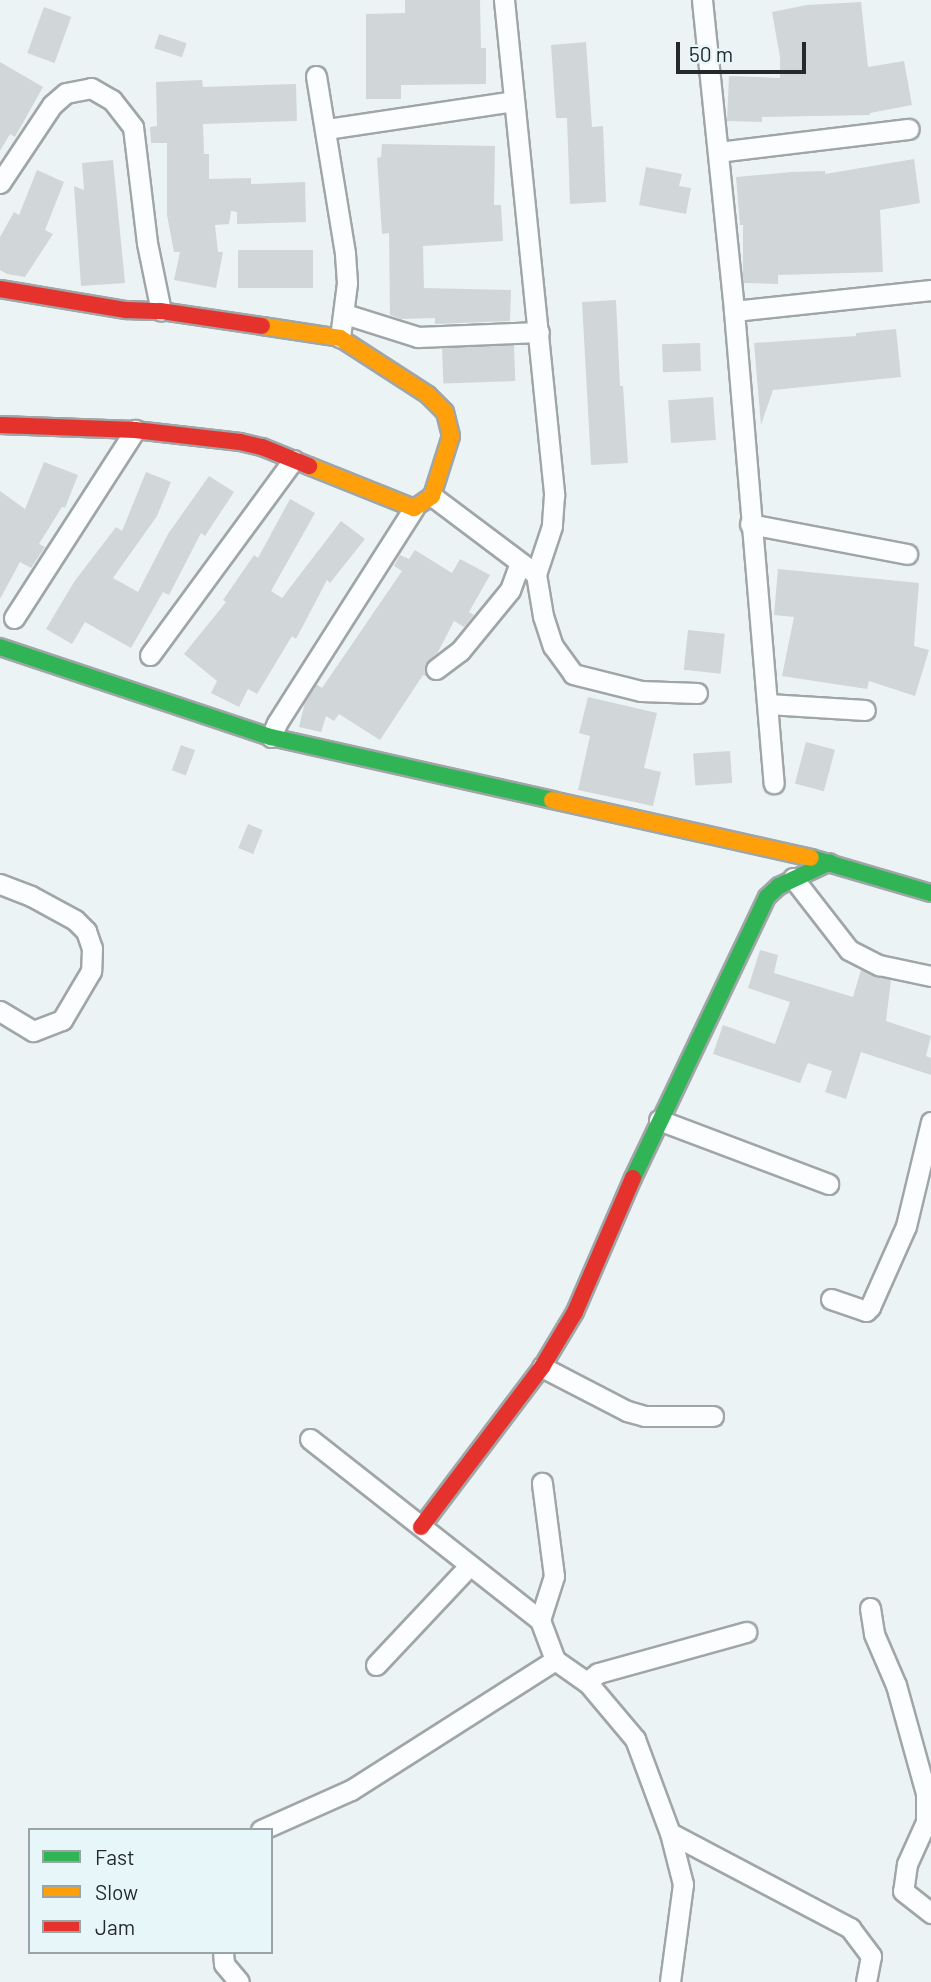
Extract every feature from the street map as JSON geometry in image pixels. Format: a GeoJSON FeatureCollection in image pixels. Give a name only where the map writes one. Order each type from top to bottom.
{"type":"FeatureCollection","features":[{"type":"Feature","properties":{"kind":"street"},"geometry":{"type":"LineString","coordinates":[[436,669],[460,650],[528,568],[552,526],[554,495],[504,0]]}},
{"type":"Feature","properties":{"kind":"street"},"geometry":{"type":"LineString","coordinates":[[702,0],[734,311],[750,524],[775,783]]}},
{"type":"Feature","properties":{"kind":"street"},"geometry":{"type":"LineString","coordinates":[[316,76],[327,129],[345,254],[345,314],[340,338]]}},
{"type":"Feature","properties":{"kind":"street"},"geometry":{"type":"LineString","coordinates":[[0,184],[52,105],[66,93],[91,88],[112,100],[133,127],[147,243],[161,311]]}},
{"type":"Feature","properties":{"kind":"street"},"geometry":{"type":"LineString","coordinates":[[327,129],[514,101]]}},
{"type":"Feature","properties":{"kind":"street"},"geometry":{"type":"LineString","coordinates":[[718,152],[909,130]]}},
{"type":"Feature","properties":{"kind":"street"},"geometry":{"type":"LineString","coordinates":[[0,289],[126,310],[161,311],[340,338],[428,395],[444,412],[451,436],[432,496],[414,508],[277,723],[271,737]]}},
{"type":"Feature","properties":{"kind":"street"},"geometry":{"type":"LineString","coordinates":[[734,311],[931,289]]}},
{"type":"Feature","properties":{"kind":"street"},"geometry":{"type":"LineString","coordinates":[[345,314],[418,337],[539,332]]}},
{"type":"Feature","properties":{"kind":"street"},"geometry":{"type":"LineString","coordinates":[[0,425],[135,430],[240,442],[414,508]]}},
{"type":"Feature","properties":{"kind":"street"},"geometry":{"type":"LineString","coordinates":[[14,618],[135,430]]}},
{"type":"Feature","properties":{"kind":"street"},"geometry":{"type":"LineString","coordinates":[[149,655],[293,460]]}},
{"type":"Feature","properties":{"kind":"street"},"geometry":{"type":"LineString","coordinates":[[432,496],[528,568],[553,646],[573,674],[641,691],[697,694]]}},
{"type":"Feature","properties":{"kind":"street"},"geometry":{"type":"LineString","coordinates":[[750,524],[907,554]]}},
{"type":"Feature","properties":{"kind":"street"},"geometry":{"type":"LineString","coordinates":[[0,647],[271,737],[830,862],[931,893]]}},
{"type":"Feature","properties":{"kind":"street"},"geometry":{"type":"LineString","coordinates":[[768,704],[865,710]]}},
{"type":"Feature","properties":{"kind":"street"},"geometry":{"type":"LineString","coordinates":[[421,1527],[542,1367],[575,1312],[659,1120],[767,897],[793,878],[830,862]]}},
{"type":"Feature","properties":{"kind":"street"},"geometry":{"type":"LineString","coordinates":[[793,878],[849,950],[878,965],[931,976]]}},
{"type":"Feature","properties":{"kind":"street"},"geometry":{"type":"LineString","coordinates":[[0,884],[31,896],[75,920],[86,931],[92,948],[91,971],[62,1020],[33,1031],[0,1011]]}},
{"type":"Feature","properties":{"kind":"street"},"geometry":{"type":"LineString","coordinates":[[659,1120],[828,1184]]}},
{"type":"Feature","properties":{"kind":"street"},"geometry":{"type":"LineString","coordinates":[[831,1299],[866,1311],[870,1307],[906,1226],[931,1122]]}},
{"type":"Feature","properties":{"kind":"street"},"geometry":{"type":"LineString","coordinates":[[542,1367],[627,1411],[644,1416],[713,1416]]}},
{"type":"Feature","properties":{"kind":"street"},"geometry":{"type":"LineString","coordinates":[[310,1439],[540,1620],[555,1660],[587,1682],[635,1739],[670,1833],[683,1884],[670,1982]]}},
{"type":"Feature","properties":{"kind":"street"},"geometry":{"type":"LineString","coordinates":[[540,1620],[554,1576],[542,1483]]}},
{"type":"Feature","properties":{"kind":"street"},"geometry":{"type":"LineString","coordinates":[[376,1665],[470,1565]]}},
{"type":"Feature","properties":{"kind":"street"},"geometry":{"type":"LineString","coordinates":[[870,1608],[874,1634],[897,1685],[926,1793],[926,1822],[907,1864],[903,1891],[931,1913]]}},
{"type":"Feature","properties":{"kind":"street"},"geometry":{"type":"LineString","coordinates":[[587,1682],[598,1673],[746,1632]]}},
{"type":"Feature","properties":{"kind":"street"},"geometry":{"type":"LineString","coordinates":[[266,1828],[351,1790],[555,1660]]}},
{"type":"Feature","properties":{"kind":"street"},"geometry":{"type":"LineString","coordinates":[[670,1833],[850,1928],[864,1943],[871,1956],[866,1982]]}},
{"type":"Feature","properties":{"kind":"street"},"geometry":{"type":"LineString","coordinates":[[223,1954],[224,1964],[239,1982]]}},
{"type":"Feature","properties":{"kind":"building"},"geometry":{"type":"Polygon","coordinates":[[[405,0],[480,0],[481,48],[486,48],[486,84],[401,85],[401,99],[366,99],[366,14],[405,13],[405,0]]]}},
{"type":"Feature","properties":{"kind":"building"},"geometry":{"type":"Polygon","coordinates":[[[861,2],[868,67],[904,61],[912,105],[870,115],[762,117],[762,122],[727,121],[729,76],[780,78],[780,57],[772,12],[807,5],[861,2]]]}},
{"type":"Feature","properties":{"kind":"building"},"geometry":{"type":"Polygon","coordinates":[[[44,7],[71,17],[54,63],[27,53],[44,7]]]}},
{"type":"Feature","properties":{"kind":"building"},"geometry":{"type":"Polygon","coordinates":[[[159,34],[187,43],[182,57],[154,48],[159,34]]]}},
{"type":"Feature","properties":{"kind":"building"},"geometry":{"type":"Polygon","coordinates":[[[586,42],[592,127],[603,126],[606,202],[570,204],[567,118],[556,118],[551,45],[586,42]]]}},
{"type":"Feature","properties":{"kind":"building"},"geometry":{"type":"Polygon","coordinates":[[[0,62],[43,87],[15,137],[10,134],[0,151],[0,62]]]}},
{"type":"Feature","properties":{"kind":"building"},"geometry":{"type":"Polygon","coordinates":[[[202,80],[203,87],[296,84],[297,121],[203,124],[204,154],[209,154],[209,179],[251,178],[251,184],[305,182],[306,222],[237,224],[237,212],[231,211],[229,224],[215,225],[218,252],[223,252],[216,288],[174,280],[180,252],[174,252],[167,215],[167,143],[151,143],[150,127],[157,126],[156,82],[202,80]]]}},
{"type":"Feature","properties":{"kind":"building"},"geometry":{"type":"Polygon","coordinates":[[[382,144],[495,146],[494,205],[501,205],[503,241],[423,246],[424,288],[511,290],[510,321],[435,324],[435,318],[401,319],[390,315],[389,233],[382,234],[377,158],[381,157],[382,144]]]}},
{"type":"Feature","properties":{"kind":"building"},"geometry":{"type":"Polygon","coordinates":[[[914,159],[920,203],[880,210],[883,272],[778,275],[778,284],[743,283],[743,225],[740,225],[736,177],[791,172],[825,171],[825,174],[914,159]]]}},
{"type":"Feature","properties":{"kind":"building"},"geometry":{"type":"Polygon","coordinates":[[[113,160],[125,283],[81,286],[74,186],[84,190],[82,163],[113,160]]]}},
{"type":"Feature","properties":{"kind":"building"},"geometry":{"type":"Polygon","coordinates":[[[646,167],[682,174],[679,186],[691,188],[686,214],[639,205],[646,167]]]}},
{"type":"Feature","properties":{"kind":"building"},"geometry":{"type":"Polygon","coordinates":[[[37,170],[64,182],[45,230],[53,234],[25,277],[7,274],[0,270],[0,237],[14,212],[19,215],[37,170]]]}},
{"type":"Feature","properties":{"kind":"building"},"geometry":{"type":"Polygon","coordinates":[[[238,250],[313,250],[313,288],[238,288],[238,250]]]}},
{"type":"Feature","properties":{"kind":"building"},"geometry":{"type":"Polygon","coordinates":[[[616,300],[620,386],[623,386],[628,463],[591,465],[582,302],[616,300]]]}},
{"type":"Feature","properties":{"kind":"building"},"geometry":{"type":"Polygon","coordinates":[[[896,329],[901,377],[773,390],[761,425],[754,343],[856,336],[856,333],[896,329]]]}},
{"type":"Feature","properties":{"kind":"building"},"geometry":{"type":"Polygon","coordinates":[[[700,343],[701,371],[663,372],[662,344],[700,343]]]}},
{"type":"Feature","properties":{"kind":"building"},"geometry":{"type":"Polygon","coordinates":[[[514,345],[515,381],[443,383],[442,348],[514,345]]]}},
{"type":"Feature","properties":{"kind":"building"},"geometry":{"type":"Polygon","coordinates":[[[713,397],[716,440],[671,443],[668,400],[713,397]]]}},
{"type":"Feature","properties":{"kind":"building"},"geometry":{"type":"Polygon","coordinates":[[[44,462],[78,475],[65,508],[62,507],[39,544],[45,547],[31,568],[20,562],[0,599],[0,491],[25,509],[44,462]]]}},
{"type":"Feature","properties":{"kind":"building"},"geometry":{"type":"Polygon","coordinates":[[[146,472],[171,482],[157,516],[113,578],[138,592],[168,534],[209,476],[234,492],[205,536],[201,533],[169,595],[163,592],[131,648],[85,622],[72,644],[46,629],[74,582],[116,527],[122,531],[146,472]]]}},
{"type":"Feature","properties":{"kind":"building"},"geometry":{"type":"Polygon","coordinates":[[[290,499],[315,513],[271,591],[282,598],[341,521],[365,539],[330,583],[327,580],[296,639],[292,636],[257,694],[248,689],[239,707],[211,693],[217,681],[184,654],[226,602],[223,600],[254,555],[258,558],[290,499]]]}},
{"type":"Feature","properties":{"kind":"building"},"geometry":{"type":"Polygon","coordinates":[[[415,550],[452,573],[460,559],[490,575],[469,612],[474,615],[464,627],[454,621],[438,652],[425,664],[426,676],[423,675],[380,740],[339,714],[334,721],[326,716],[321,732],[299,727],[305,702],[316,684],[322,688],[402,571],[394,566],[400,555],[409,559],[415,550]]]}},
{"type":"Feature","properties":{"kind":"building"},"geometry":{"type":"Polygon","coordinates":[[[778,569],[919,583],[914,646],[929,650],[915,696],[869,681],[867,689],[782,676],[794,617],[774,615],[778,569]]]}},
{"type":"Feature","properties":{"kind":"building"},"geometry":{"type":"Polygon","coordinates":[[[688,630],[725,634],[721,674],[684,670],[688,630]]]}},
{"type":"Feature","properties":{"kind":"building"},"geometry":{"type":"Polygon","coordinates":[[[588,697],[657,713],[644,768],[661,772],[653,806],[578,790],[590,736],[579,733],[588,697]]]}},
{"type":"Feature","properties":{"kind":"building"},"geometry":{"type":"Polygon","coordinates":[[[806,742],[835,750],[824,791],[795,784],[806,742]]]}},
{"type":"Feature","properties":{"kind":"building"},"geometry":{"type":"Polygon","coordinates":[[[181,745],[195,750],[186,776],[172,770],[181,745]]]}},
{"type":"Feature","properties":{"kind":"building"},"geometry":{"type":"Polygon","coordinates":[[[730,751],[732,783],[695,786],[693,754],[730,751]]]}},
{"type":"Feature","properties":{"kind":"building"},"geometry":{"type":"Polygon","coordinates":[[[248,824],[263,830],[253,854],[238,848],[248,824]]]}},
{"type":"Feature","properties":{"kind":"building"},"geometry":{"type":"Polygon","coordinates":[[[760,950],[778,955],[774,973],[853,997],[861,970],[891,980],[886,1021],[931,1036],[926,1056],[931,1058],[931,1075],[861,1052],[846,1099],[825,1092],[832,1071],[808,1063],[800,1083],[713,1054],[723,1025],[775,1044],[790,1002],[748,988],[760,950]]]}},
{"type":"Feature","properties":{"kind":"traffic: fast"},"geometry":{"type":"LineString","coordinates":[[0,647],[271,737],[552,800]]}},
{"type":"Feature","properties":{"kind":"traffic: fast"},"geometry":{"type":"LineString","coordinates":[[811,858],[931,893]]}},
{"type":"Feature","properties":{"kind":"traffic: fast"},"geometry":{"type":"LineString","coordinates":[[633,1178],[767,897],[779,886],[830,862]]}},
{"type":"Feature","properties":{"kind":"traffic: slow"},"geometry":{"type":"LineString","coordinates":[[262,326],[340,338],[428,395],[445,412],[451,436],[432,496],[414,508],[309,466]]}},
{"type":"Feature","properties":{"kind":"traffic: slow"},"geometry":{"type":"LineString","coordinates":[[552,800],[811,858]]}},
{"type":"Feature","properties":{"kind":"traffic: jam"},"geometry":{"type":"LineString","coordinates":[[0,289],[126,310],[161,311],[262,326]]}},
{"type":"Feature","properties":{"kind":"traffic: jam"},"geometry":{"type":"LineString","coordinates":[[0,425],[135,430],[240,442],[262,447],[309,466]]}},
{"type":"Feature","properties":{"kind":"traffic: jam"},"geometry":{"type":"LineString","coordinates":[[421,1527],[542,1367],[575,1312],[633,1178]]}}]}
